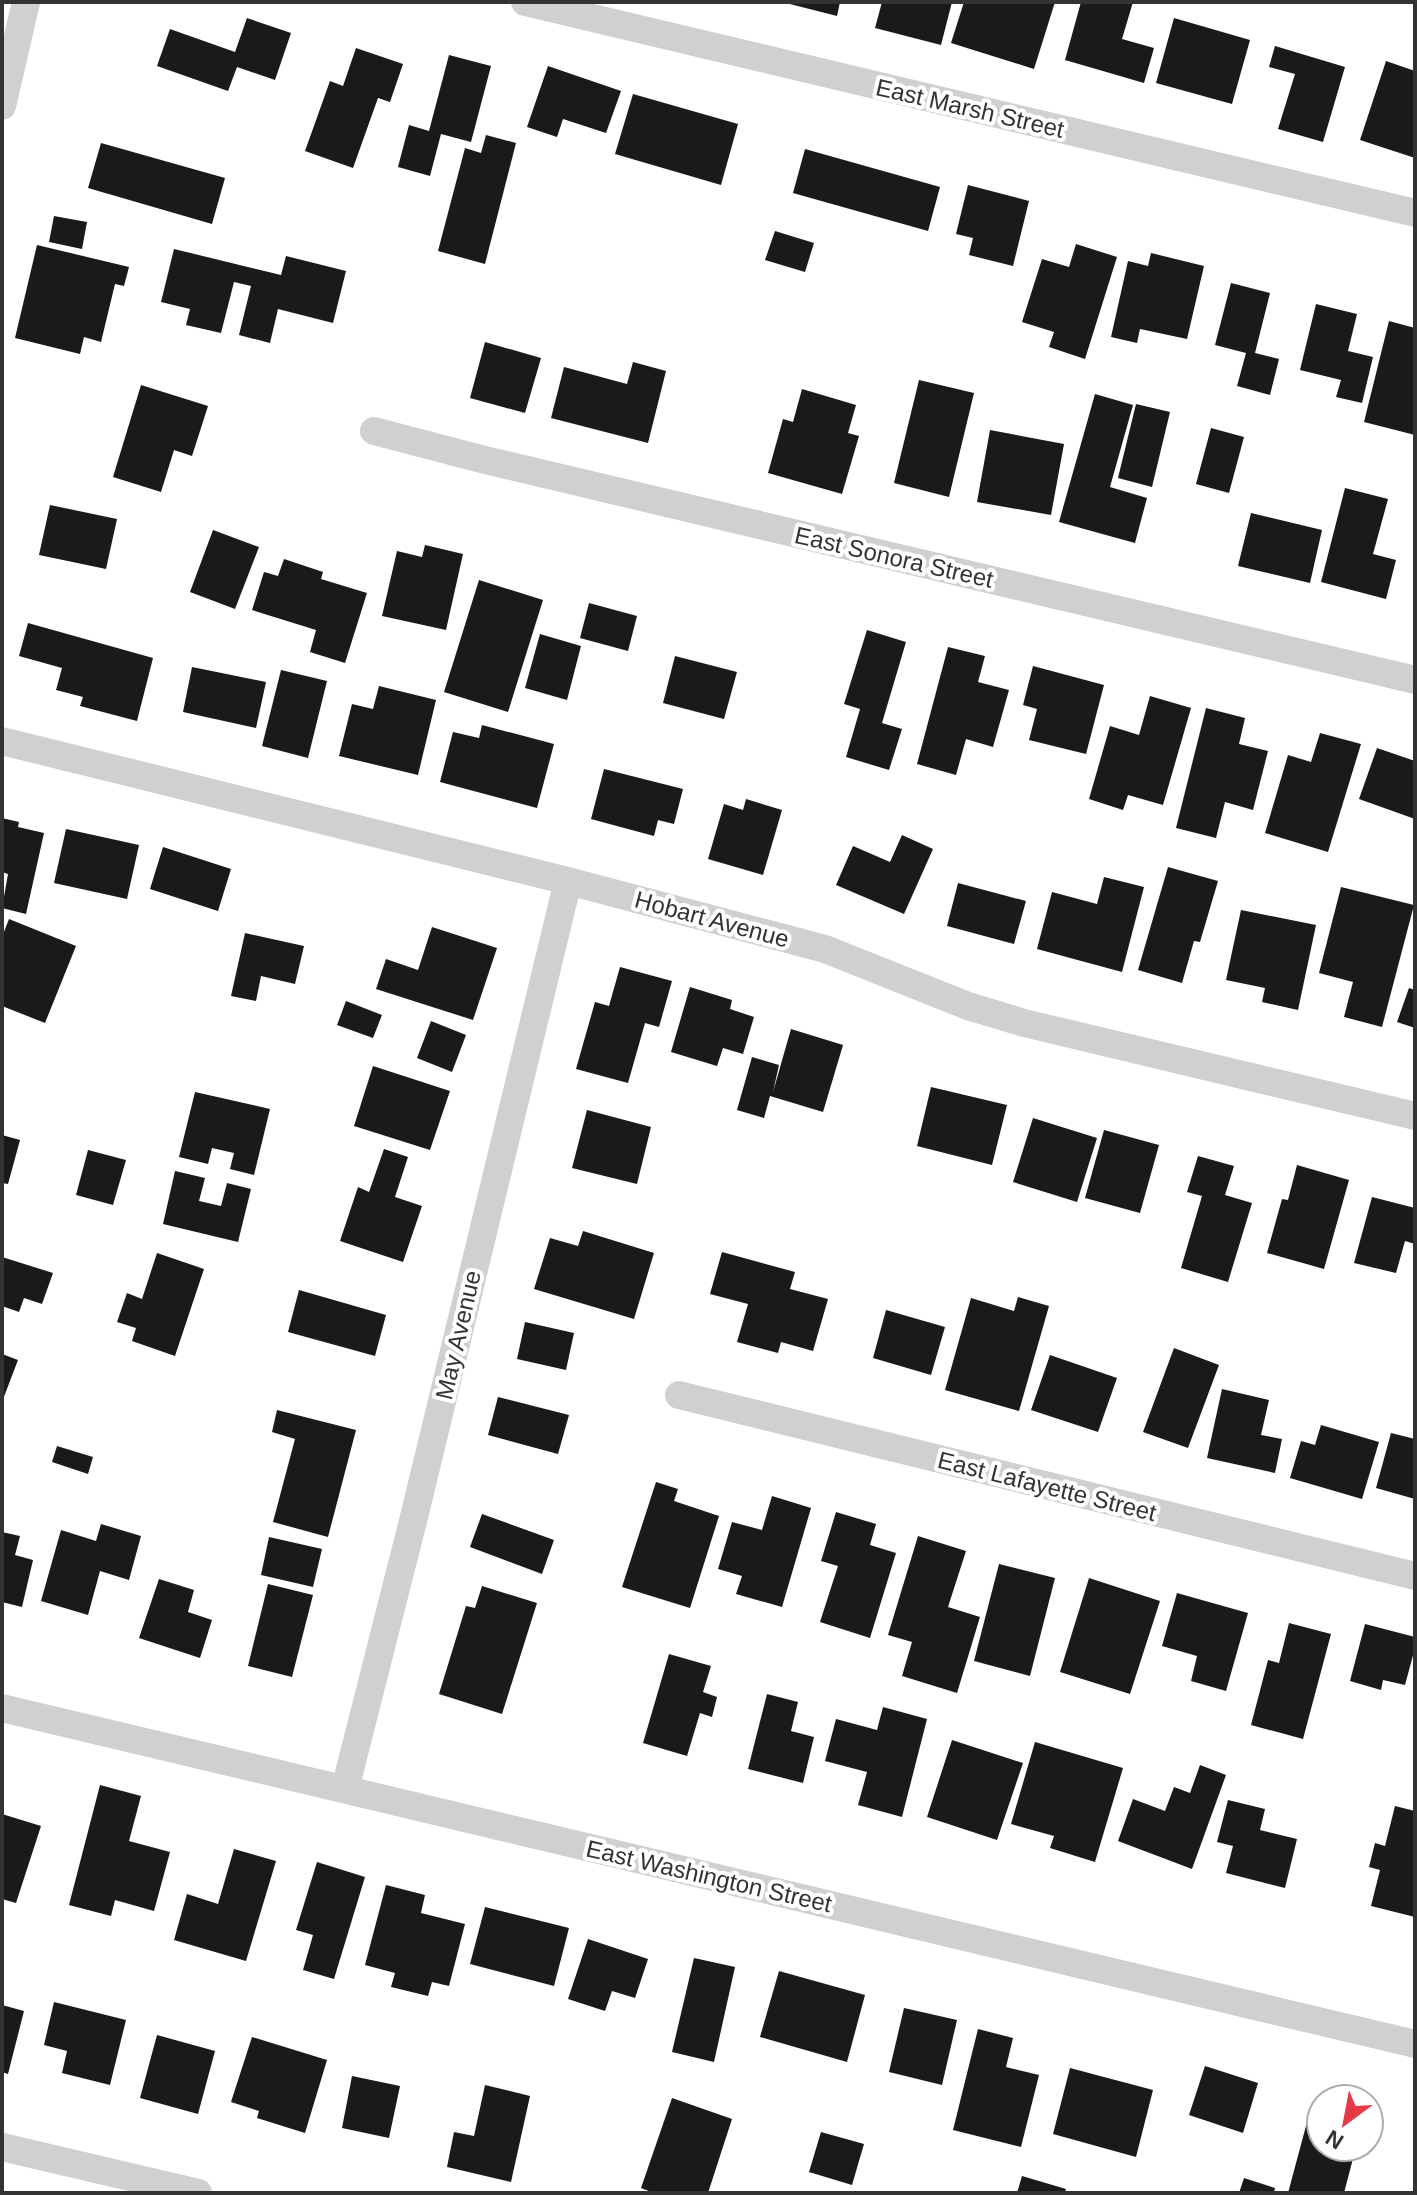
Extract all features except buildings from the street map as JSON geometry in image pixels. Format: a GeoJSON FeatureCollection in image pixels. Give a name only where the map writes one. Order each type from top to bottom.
{"type":"FeatureCollection","features":[{"type":"Feature","properties":{"kind":"street"},"geometry":{"type":"LineString","coordinates":[[2,106],[26,2]]}},
{"type":"Feature","properties":{"kind":"street","name":"East Marsh Street"},"geometry":{"type":"LineString","coordinates":[[525,2],[1415,213]]}},
{"type":"Feature","properties":{"kind":"street","name":"East Sonora Street"},"geometry":{"type":"LineString","coordinates":[[374,431],[501,464],[1415,680]]}},
{"type":"Feature","properties":{"kind":"street","name":"Hobart Avenue"},"geometry":{"type":"LineString","coordinates":[[2,741],[568,881],[825,949],[968,1006],[1024,1023],[1415,1116]]}},
{"type":"Feature","properties":{"kind":"street","name":"May Avenue"},"geometry":{"type":"LineString","coordinates":[[345,1789],[568,881]]}},
{"type":"Feature","properties":{"kind":"street","name":"East Lafayette Street"},"geometry":{"type":"LineString","coordinates":[[679,1395],[1415,1576]]}},
{"type":"Feature","properties":{"kind":"street","name":"East Washington Street"},"geometry":{"type":"LineString","coordinates":[[2,1708],[1415,2044]]}},
{"type":"Feature","properties":{"kind":"street"},"geometry":{"type":"LineString","coordinates":[[2,2147],[198,2193]]}}]}
